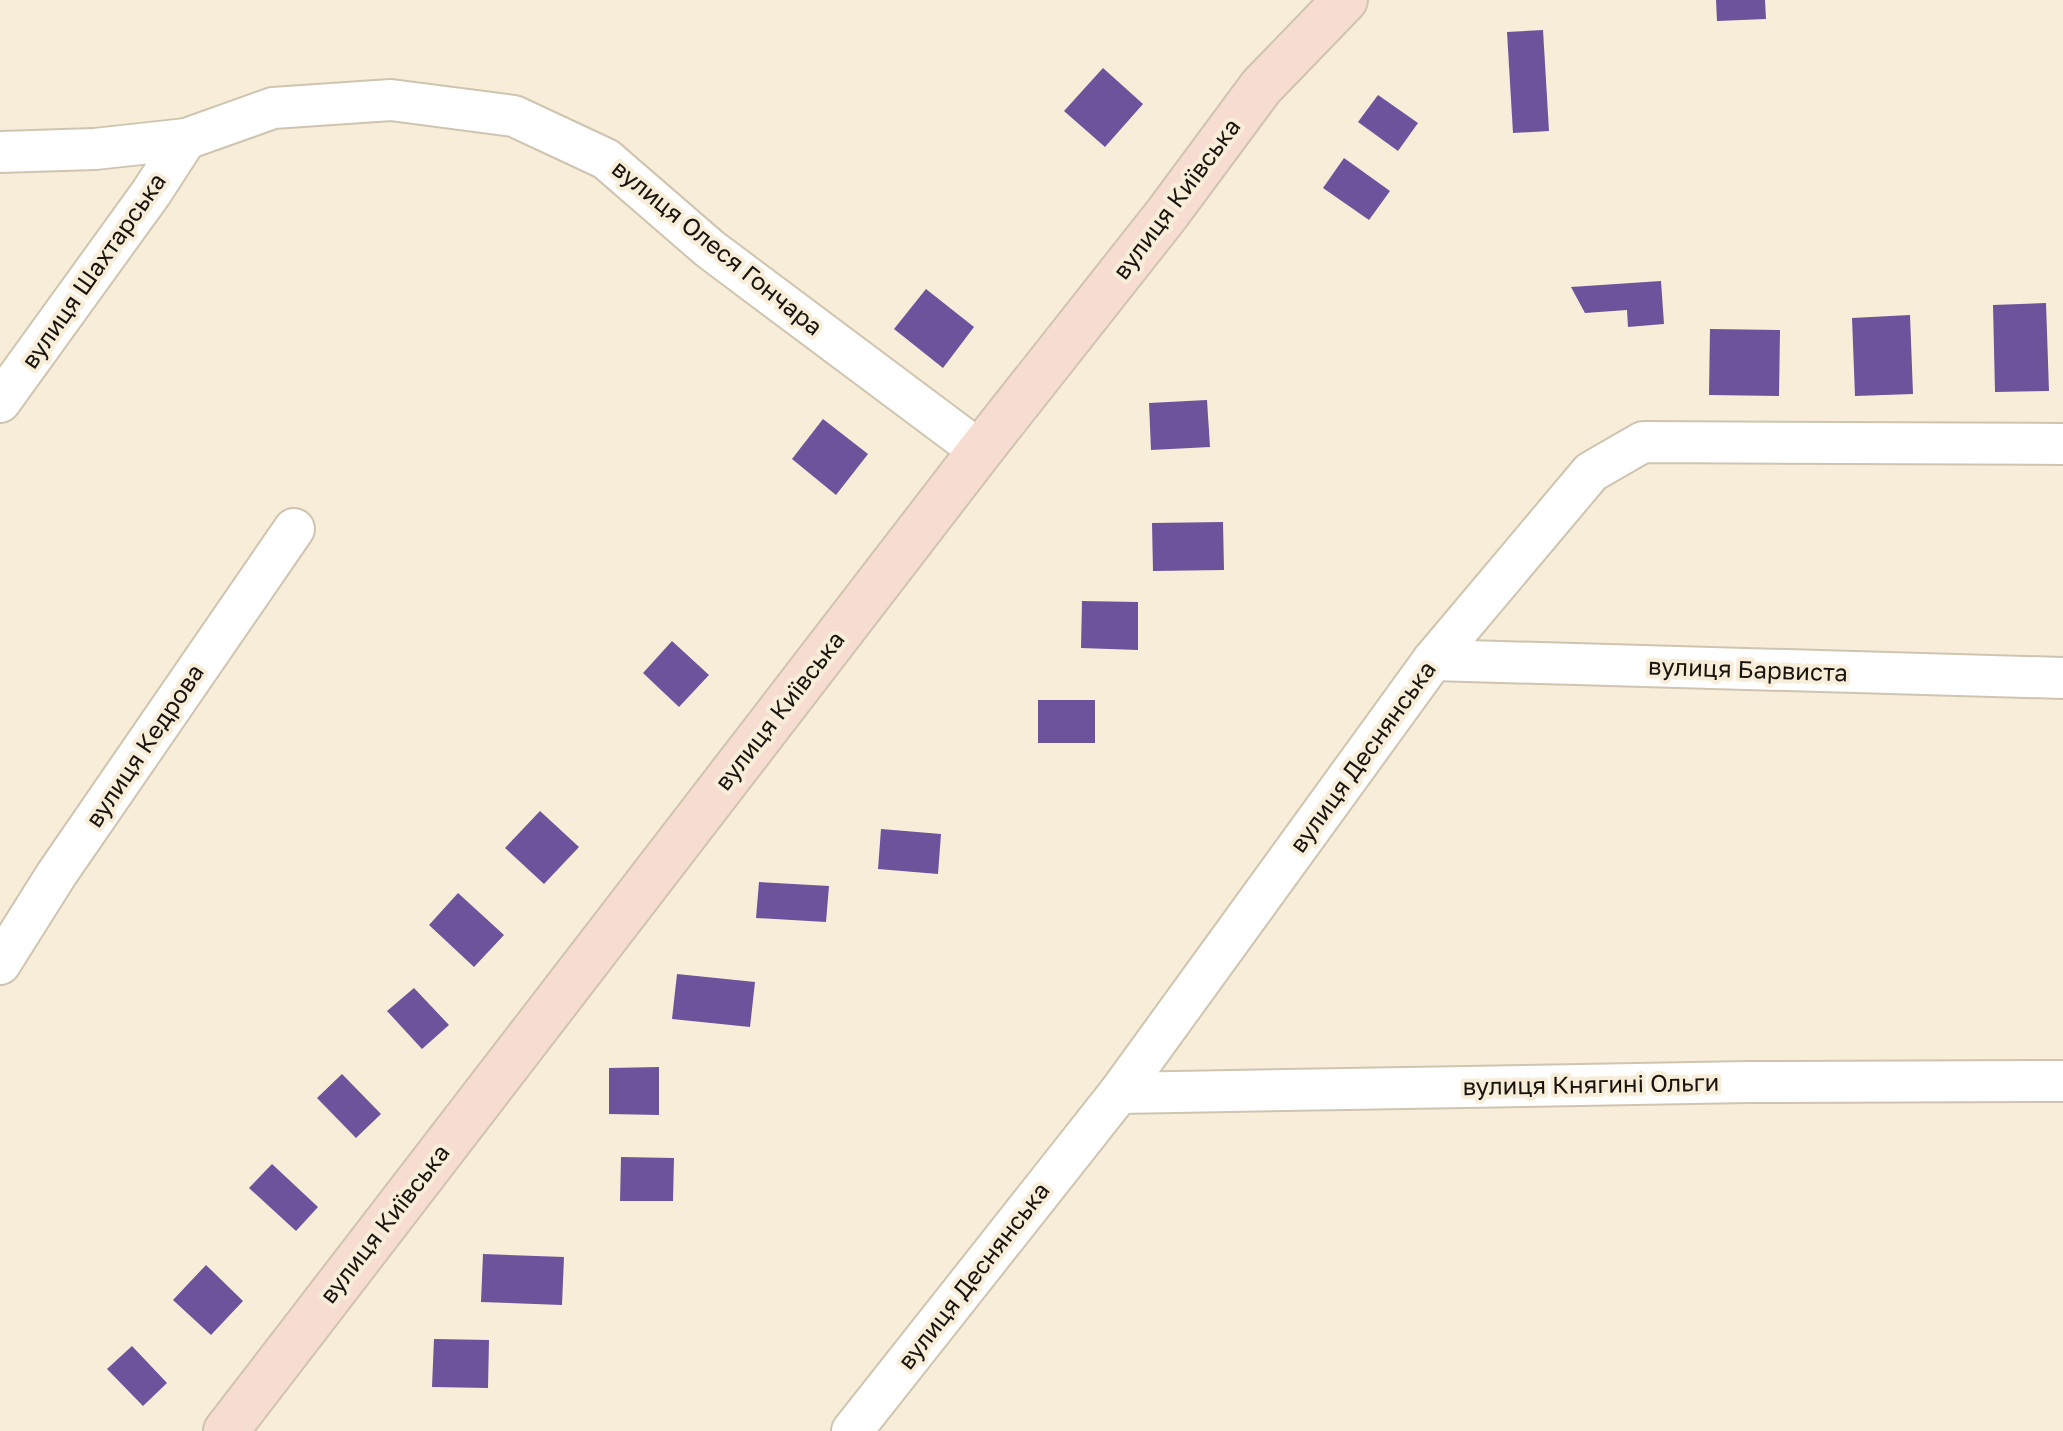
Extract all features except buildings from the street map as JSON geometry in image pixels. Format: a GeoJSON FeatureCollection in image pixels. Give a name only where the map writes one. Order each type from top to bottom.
{"type":"FeatureCollection","features":[{"type":"Feature","properties":{"kind":"main road","name":"вулиця Київська"},"geometry":{"type":"LineString","coordinates":[[226,1431],[980,451],[1167,214],[1261,87],[1345,0]]}},
{"type":"Feature","properties":{"kind":"street","name":"вулиця Олеся Гончара"},"geometry":{"type":"LineString","coordinates":[[0,152],[95,149],[186,139],[273,108],[391,100],[514,116],[606,159],[710,249],[980,451]]}},
{"type":"Feature","properties":{"kind":"street","name":"вулиця Шахтарська"},"geometry":{"type":"LineString","coordinates":[[0,402],[151,193],[186,139]]}},
{"type":"Feature","properties":{"kind":"street","name":"вулиця Деснянська"},"geometry":{"type":"LineString","coordinates":[[852,1431],[1119,1093],[1433,660],[1591,472],[1643,442],[2063,444]]}},
{"type":"Feature","properties":{"kind":"street","name":"вулиця Кедрова"},"geometry":{"type":"LineString","coordinates":[[0,964],[56,875],[294,529]]}},
{"type":"Feature","properties":{"kind":"street","name":"вулиця Барвиста"},"geometry":{"type":"LineString","coordinates":[[1433,660],[2063,678]]}},
{"type":"Feature","properties":{"kind":"street","name":"вулиця Княгині Ольги"},"geometry":{"type":"LineString","coordinates":[[1119,1093],[1748,1082],[2063,1081]]}}]}
